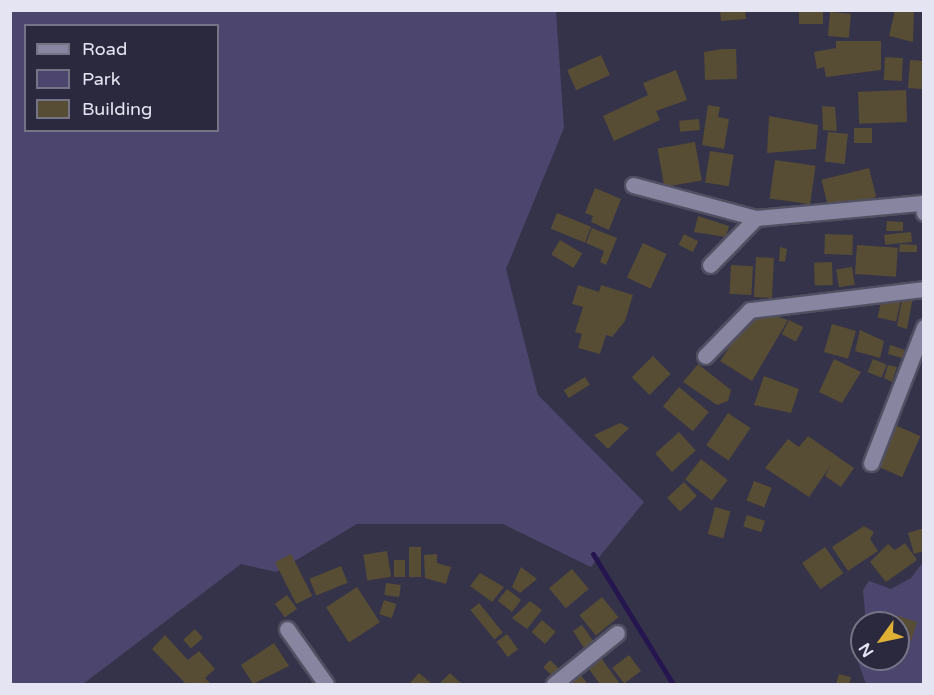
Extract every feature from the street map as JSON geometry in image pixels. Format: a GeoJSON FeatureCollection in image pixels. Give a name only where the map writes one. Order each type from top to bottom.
{"type":"FeatureCollection","features":[{"type":"Feature","properties":{"kind":"street"},"geometry":{"type":"LineString","coordinates":[[633,185],[756,218],[922,203],[924,213]]}},
{"type":"Feature","properties":{"kind":"street"},"geometry":{"type":"LineString","coordinates":[[710,265],[756,218]]}},
{"type":"Feature","properties":{"kind":"street"},"geometry":{"type":"LineString","coordinates":[[705,356],[750,310],[924,289]]}},
{"type":"Feature","properties":{"kind":"street"},"geometry":{"type":"LineString","coordinates":[[872,463],[924,327]]}},
{"type":"Feature","properties":{"kind":"street"},"geometry":{"type":"LineString","coordinates":[[287,629],[326,684]]}},
{"type":"Feature","properties":{"kind":"street"},"geometry":{"type":"LineString","coordinates":[[554,684],[617,633]]}},
{"type":"Feature","properties":{"kind":"green space"},"geometry":{"type":"Polygon","coordinates":[[[10,11],[556,11],[564,128],[506,269],[538,395],[644,502],[591,567],[503,524],[357,524],[276,572],[241,564],[83,684],[11,684],[10,11]]]}},
{"type":"Feature","properties":{"kind":"green space"},"geometry":{"type":"Polygon","coordinates":[[[923,562],[923,684],[866,684],[861,671],[910,671],[910,611],[865,611],[863,590],[869,581],[891,589],[911,578],[923,562]]]}},
{"type":"Feature","properties":{"kind":"building"},"geometry":{"type":"Polygon","coordinates":[[[720,10],[745,10],[746,19],[721,21],[720,10]]]}},
{"type":"Feature","properties":{"kind":"building"},"geometry":{"type":"Polygon","coordinates":[[[799,10],[823,10],[823,24],[799,24],[799,10]]]}},
{"type":"Feature","properties":{"kind":"building"},"geometry":{"type":"Polygon","coordinates":[[[895,10],[914,11],[913,42],[889,36],[895,10]]]}},
{"type":"Feature","properties":{"kind":"building"},"geometry":{"type":"Polygon","coordinates":[[[830,12],[851,14],[849,38],[828,36],[830,12]]]}},
{"type":"Feature","properties":{"kind":"building"},"geometry":{"type":"Polygon","coordinates":[[[836,41],[881,41],[881,70],[826,77],[824,67],[817,69],[814,52],[836,48],[836,41]]]}},
{"type":"Feature","properties":{"kind":"building"},"geometry":{"type":"Polygon","coordinates":[[[736,49],[737,79],[705,80],[704,52],[736,49]]]}},
{"type":"Feature","properties":{"kind":"building"},"geometry":{"type":"Polygon","coordinates":[[[601,55],[610,75],[576,90],[567,70],[601,55]]]}},
{"type":"Feature","properties":{"kind":"building"},"geometry":{"type":"Polygon","coordinates":[[[885,57],[903,58],[902,81],[884,80],[885,57]]]}},
{"type":"Feature","properties":{"kind":"building"},"geometry":{"type":"Polygon","coordinates":[[[910,60],[924,61],[922,89],[908,88],[910,60]]]}},
{"type":"Feature","properties":{"kind":"building"},"geometry":{"type":"Polygon","coordinates":[[[676,70],[687,100],[656,111],[660,120],[614,141],[603,116],[648,95],[643,83],[676,70]]]}},
{"type":"Feature","properties":{"kind":"building"},"geometry":{"type":"Polygon","coordinates":[[[906,90],[907,122],[859,124],[858,92],[906,90]]]}},
{"type":"Feature","properties":{"kind":"building"},"geometry":{"type":"Polygon","coordinates":[[[708,105],[720,107],[718,117],[729,119],[724,149],[702,145],[708,105]]]}},
{"type":"Feature","properties":{"kind":"building"},"geometry":{"type":"Polygon","coordinates":[[[822,106],[835,107],[837,131],[823,130],[822,106]]]}},
{"type":"Feature","properties":{"kind":"building"},"geometry":{"type":"Polygon","coordinates":[[[769,116],[818,125],[816,149],[767,153],[769,116]]]}},
{"type":"Feature","properties":{"kind":"building"},"geometry":{"type":"Polygon","coordinates":[[[699,119],[700,130],[680,132],[679,121],[699,119]]]}},
{"type":"Feature","properties":{"kind":"building"},"geometry":{"type":"Polygon","coordinates":[[[854,128],[872,128],[872,143],[854,143],[854,128]]]}},
{"type":"Feature","properties":{"kind":"building"},"geometry":{"type":"Polygon","coordinates":[[[828,132],[848,134],[845,164],[825,162],[828,132]]]}},
{"type":"Feature","properties":{"kind":"building"},"geometry":{"type":"Polygon","coordinates":[[[695,142],[702,180],[664,187],[658,149],[695,142]]]}},
{"type":"Feature","properties":{"kind":"building"},"geometry":{"type":"Polygon","coordinates":[[[710,151],[734,155],[729,186],[705,183],[710,151]]]}},
{"type":"Feature","properties":{"kind":"building"},"geometry":{"type":"Polygon","coordinates":[[[775,160],[816,166],[810,204],[770,199],[775,160]]]}},
{"type":"Feature","properties":{"kind":"building"},"geometry":{"type":"Polygon","coordinates":[[[869,168],[876,197],[829,209],[821,180],[869,168]]]}},
{"type":"Feature","properties":{"kind":"building"},"geometry":{"type":"Polygon","coordinates":[[[595,188],[621,199],[609,230],[591,222],[593,216],[585,213],[595,188]]]}},
{"type":"Feature","properties":{"kind":"building"},"geometry":{"type":"Polygon","coordinates":[[[557,213],[591,227],[585,243],[551,229],[557,213]]]}},
{"type":"Feature","properties":{"kind":"building"},"geometry":{"type":"Polygon","coordinates":[[[698,216],[729,226],[726,237],[694,232],[698,216]]]}},
{"type":"Feature","properties":{"kind":"building"},"geometry":{"type":"Polygon","coordinates":[[[887,221],[903,222],[903,231],[886,231],[887,221]]]}},
{"type":"Feature","properties":{"kind":"building"},"geometry":{"type":"Polygon","coordinates":[[[592,228],[617,238],[606,265],[600,262],[604,251],[586,243],[592,228]]]}},
{"type":"Feature","properties":{"kind":"building"},"geometry":{"type":"Polygon","coordinates":[[[911,232],[912,242],[885,245],[884,235],[911,232]]]}},
{"type":"Feature","properties":{"kind":"building"},"geometry":{"type":"Polygon","coordinates":[[[684,234],[698,241],[693,252],[679,245],[684,234]]]}},
{"type":"Feature","properties":{"kind":"building"},"geometry":{"type":"Polygon","coordinates":[[[825,234],[853,235],[852,255],[824,254],[825,234]]]}},
{"type":"Feature","properties":{"kind":"building"},"geometry":{"type":"Polygon","coordinates":[[[560,240],[582,253],[574,268],[551,255],[560,240]]]}},
{"type":"Feature","properties":{"kind":"building"},"geometry":{"type":"Polygon","coordinates":[[[643,243],[667,254],[651,288],[627,277],[643,243]]]}},
{"type":"Feature","properties":{"kind":"building"},"geometry":{"type":"Polygon","coordinates":[[[900,244],[917,245],[917,252],[899,252],[900,244]]]}},
{"type":"Feature","properties":{"kind":"building"},"geometry":{"type":"Polygon","coordinates":[[[857,245],[898,248],[896,277],[855,274],[857,245]]]}},
{"type":"Feature","properties":{"kind":"building"},"geometry":{"type":"Polygon","coordinates":[[[780,247],[787,249],[785,262],[779,261],[780,247]]]}},
{"type":"Feature","properties":{"kind":"building"},"geometry":{"type":"Polygon","coordinates":[[[756,257],[774,258],[772,298],[754,297],[756,257]]]}},
{"type":"Feature","properties":{"kind":"building"},"geometry":{"type":"Polygon","coordinates":[[[832,262],[833,285],[815,286],[814,263],[832,262]]]}},
{"type":"Feature","properties":{"kind":"building"},"geometry":{"type":"Polygon","coordinates":[[[731,265],[753,266],[751,295],[729,294],[731,265]]]}},
{"type":"Feature","properties":{"kind":"building"},"geometry":{"type":"Polygon","coordinates":[[[852,267],[855,285],[839,287],[836,270],[852,267]]]}},
{"type":"Feature","properties":{"kind":"building"},"geometry":{"type":"Polygon","coordinates":[[[578,285],[599,292],[601,285],[633,295],[625,321],[612,337],[606,335],[600,354],[578,348],[582,334],[575,332],[583,307],[572,304],[578,285]]]}},
{"type":"Feature","properties":{"kind":"building"},"geometry":{"type":"Polygon","coordinates":[[[914,292],[907,329],[897,326],[902,299],[893,298],[914,292]]]}},
{"type":"Feature","properties":{"kind":"building"},"geometry":{"type":"Polygon","coordinates":[[[882,297],[901,301],[896,321],[878,318],[882,297]]]}},
{"type":"Feature","properties":{"kind":"building"},"geometry":{"type":"Polygon","coordinates":[[[765,313],[788,320],[752,381],[720,361],[750,316],[765,313]]]}},
{"type":"Feature","properties":{"kind":"building"},"geometry":{"type":"Polygon","coordinates":[[[789,320],[803,327],[796,342],[782,334],[789,320]]]}},
{"type":"Feature","properties":{"kind":"building"},"geometry":{"type":"Polygon","coordinates":[[[832,324],[856,331],[848,359],[824,352],[832,324]]]}},
{"type":"Feature","properties":{"kind":"building"},"geometry":{"type":"Polygon","coordinates":[[[860,330],[884,341],[880,358],[855,351],[860,330]]]}},
{"type":"Feature","properties":{"kind":"building"},"geometry":{"type":"Polygon","coordinates":[[[890,345],[905,350],[902,358],[888,354],[890,345]]]}},
{"type":"Feature","properties":{"kind":"building"},"geometry":{"type":"Polygon","coordinates":[[[653,356],[671,374],[649,395],[632,377],[653,356]]]}},
{"type":"Feature","properties":{"kind":"building"},"geometry":{"type":"Polygon","coordinates":[[[834,359],[861,372],[842,403],[819,392],[834,359]]]}},
{"type":"Feature","properties":{"kind":"building"},"geometry":{"type":"Polygon","coordinates":[[[873,359],[887,365],[881,378],[868,372],[873,359]]]}},
{"type":"Feature","properties":{"kind":"building"},"geometry":{"type":"Polygon","coordinates":[[[698,364],[731,390],[728,401],[717,405],[683,382],[698,364]]]}},
{"type":"Feature","properties":{"kind":"building"},"geometry":{"type":"Polygon","coordinates":[[[888,365],[897,367],[892,382],[884,378],[888,365]]]}},
{"type":"Feature","properties":{"kind":"building"},"geometry":{"type":"Polygon","coordinates":[[[764,376],[799,389],[791,413],[754,405],[764,376]]]}},
{"type":"Feature","properties":{"kind":"building"},"geometry":{"type":"Polygon","coordinates":[[[585,377],[590,385],[569,398],[564,390],[585,377]]]}},
{"type":"Feature","properties":{"kind":"building"},"geometry":{"type":"Polygon","coordinates":[[[679,387],[709,412],[693,431],[663,406],[679,387]]]}},
{"type":"Feature","properties":{"kind":"building"},"geometry":{"type":"Polygon","coordinates":[[[728,413],[750,428],[729,460],[706,445],[728,413]]]}},
{"type":"Feature","properties":{"kind":"building"},"geometry":{"type":"Polygon","coordinates":[[[620,423],[629,428],[608,449],[594,435],[620,423]]]}},
{"type":"Feature","properties":{"kind":"building"},"geometry":{"type":"Polygon","coordinates":[[[893,424],[920,436],[902,477],[875,465],[893,424]]]}},
{"type":"Feature","properties":{"kind":"building"},"geometry":{"type":"Polygon","coordinates":[[[679,432],[696,451],[672,472],[655,453],[679,432]]]}},
{"type":"Feature","properties":{"kind":"building"},"geometry":{"type":"Polygon","coordinates":[[[808,436],[854,468],[841,487],[825,476],[831,465],[809,497],[765,468],[788,439],[799,447],[808,436]]]}},
{"type":"Feature","properties":{"kind":"building"},"geometry":{"type":"Polygon","coordinates":[[[701,459],[728,480],[712,500],[685,479],[701,459]]]}},
{"type":"Feature","properties":{"kind":"building"},"geometry":{"type":"Polygon","coordinates":[[[754,481],[772,488],[764,507],[746,501],[754,481]]]}},
{"type":"Feature","properties":{"kind":"building"},"geometry":{"type":"Polygon","coordinates":[[[684,482],[697,496],[680,512],[667,498],[684,482]]]}},
{"type":"Feature","properties":{"kind":"building"},"geometry":{"type":"Polygon","coordinates":[[[715,507],[730,511],[723,538],[708,534],[715,507]]]}},
{"type":"Feature","properties":{"kind":"building"},"geometry":{"type":"Polygon","coordinates":[[[747,515],[765,521],[761,532],[743,526],[747,515]]]}},
{"type":"Feature","properties":{"kind":"building"},"geometry":{"type":"Polygon","coordinates":[[[864,526],[874,532],[870,539],[878,551],[848,571],[832,547],[864,526]]]}},
{"type":"Feature","properties":{"kind":"building"},"geometry":{"type":"Polygon","coordinates":[[[924,528],[924,551],[914,554],[908,533],[924,528]]]}},
{"type":"Feature","properties":{"kind":"building"},"geometry":{"type":"Polygon","coordinates":[[[905,543],[917,560],[886,582],[870,562],[888,544],[895,550],[905,543]]]}},
{"type":"Feature","properties":{"kind":"building"},"geometry":{"type":"Polygon","coordinates":[[[409,547],[421,547],[421,577],[409,577],[409,547]]]}},
{"type":"Feature","properties":{"kind":"building"},"geometry":{"type":"Polygon","coordinates":[[[825,547],[843,573],[820,589],[802,563],[825,547]]]}},
{"type":"Feature","properties":{"kind":"building"},"geometry":{"type":"Polygon","coordinates":[[[387,551],[391,577],[367,580],[363,555],[387,551]]]}},
{"type":"Feature","properties":{"kind":"building"},"geometry":{"type":"Polygon","coordinates":[[[291,554],[312,596],[296,604],[275,562],[291,554]]]}},
{"type":"Feature","properties":{"kind":"building"},"geometry":{"type":"Polygon","coordinates":[[[437,554],[437,563],[451,567],[446,584],[425,578],[424,555],[437,554]]]}},
{"type":"Feature","properties":{"kind":"building"},"geometry":{"type":"Polygon","coordinates":[[[394,560],[405,560],[405,577],[394,577],[394,560]]]}},
{"type":"Feature","properties":{"kind":"building"},"geometry":{"type":"Polygon","coordinates":[[[341,566],[348,583],[316,595],[309,579],[341,566]]]}},
{"type":"Feature","properties":{"kind":"building"},"geometry":{"type":"Polygon","coordinates":[[[521,567],[537,579],[520,593],[512,587],[521,567]]]}},
{"type":"Feature","properties":{"kind":"building"},"geometry":{"type":"Polygon","coordinates":[[[572,569],[589,589],[566,608],[549,588],[572,569]]]}},
{"type":"Feature","properties":{"kind":"building"},"geometry":{"type":"Polygon","coordinates":[[[480,573],[504,587],[492,602],[470,586],[480,573]]]}},
{"type":"Feature","properties":{"kind":"building"},"geometry":{"type":"Polygon","coordinates":[[[386,583],[401,585],[399,597],[384,595],[386,583]]]}},
{"type":"Feature","properties":{"kind":"building"},"geometry":{"type":"Polygon","coordinates":[[[357,587],[380,622],[349,642],[326,607],[357,587]]]}},
{"type":"Feature","properties":{"kind":"building"},"geometry":{"type":"Polygon","coordinates":[[[507,589],[521,600],[512,612],[498,601],[507,589]]]}},
{"type":"Feature","properties":{"kind":"building"},"geometry":{"type":"Polygon","coordinates":[[[287,595],[297,609],[285,618],[275,604],[287,595]]]}},
{"type":"Feature","properties":{"kind":"building"},"geometry":{"type":"Polygon","coordinates":[[[602,597],[618,617],[596,635],[579,615],[602,597]]]}},
{"type":"Feature","properties":{"kind":"building"},"geometry":{"type":"Polygon","coordinates":[[[384,600],[396,604],[392,618],[379,614],[384,600]]]}},
{"type":"Feature","properties":{"kind":"building"},"geometry":{"type":"Polygon","coordinates":[[[530,601],[542,610],[527,629],[512,618],[530,601]]]}},
{"type":"Feature","properties":{"kind":"building"},"geometry":{"type":"Polygon","coordinates":[[[479,603],[503,633],[494,639],[470,610],[479,603]]]}},
{"type":"Feature","properties":{"kind":"building"},"geometry":{"type":"Polygon","coordinates":[[[542,620],[556,632],[545,644],[532,632],[542,620]]]}},
{"type":"Feature","properties":{"kind":"building"},"geometry":{"type":"Polygon","coordinates":[[[910,620],[917,622],[910,641],[910,620]]]}},
{"type":"Feature","properties":{"kind":"building"},"geometry":{"type":"Polygon","coordinates":[[[582,625],[598,648],[586,651],[573,631],[582,625]]]}},
{"type":"Feature","properties":{"kind":"building"},"geometry":{"type":"Polygon","coordinates":[[[195,629],[203,638],[191,649],[183,640],[195,629]]]}},
{"type":"Feature","properties":{"kind":"building"},"geometry":{"type":"Polygon","coordinates":[[[507,634],[518,649],[508,657],[496,642],[507,634]]]}},
{"type":"Feature","properties":{"kind":"building"},"geometry":{"type":"Polygon","coordinates":[[[165,635],[188,660],[199,651],[215,669],[205,678],[211,684],[186,684],[152,649],[165,635]]]}},
{"type":"Feature","properties":{"kind":"building"},"geometry":{"type":"Polygon","coordinates":[[[274,643],[289,666],[253,684],[241,665],[274,643]]]}},
{"type":"Feature","properties":{"kind":"building"},"geometry":{"type":"Polygon","coordinates":[[[599,655],[620,684],[600,684],[586,665],[599,655]]]}},
{"type":"Feature","properties":{"kind":"building"},"geometry":{"type":"Polygon","coordinates":[[[629,655],[641,671],[624,684],[612,668],[629,655]]]}},
{"type":"Feature","properties":{"kind":"building"},"geometry":{"type":"Polygon","coordinates":[[[550,660],[562,671],[555,678],[543,667],[550,660]]]}},
{"type":"Feature","properties":{"kind":"building"},"geometry":{"type":"Polygon","coordinates":[[[578,672],[588,684],[564,684],[578,672]]]}},
{"type":"Feature","properties":{"kind":"building"},"geometry":{"type":"Polygon","coordinates":[[[419,673],[432,684],[409,684],[419,673]]]}},
{"type":"Feature","properties":{"kind":"building"},"geometry":{"type":"Polygon","coordinates":[[[450,673],[462,684],[439,684],[450,673]]]}},
{"type":"Feature","properties":{"kind":"building"},"geometry":{"type":"Polygon","coordinates":[[[839,674],[851,677],[849,684],[836,684],[839,674]]]}},
{"type":"Feature","properties":{"kind":"waterway"},"geometry":{"type":"LineString","coordinates":[[593,554],[673,684]]}}]}
